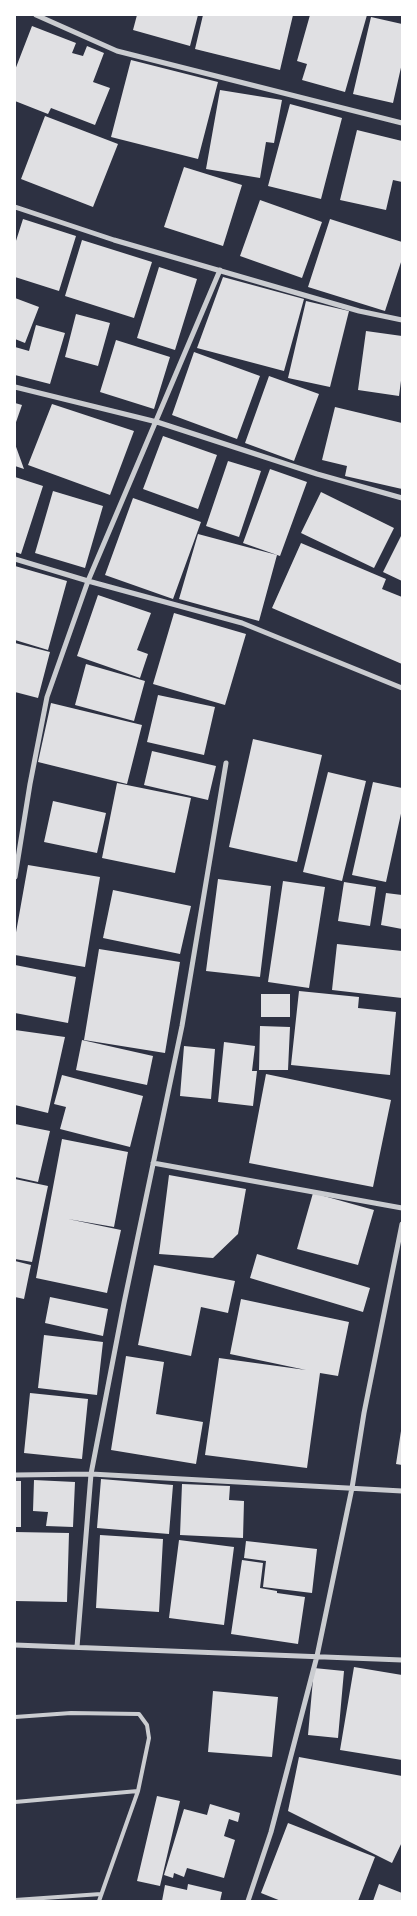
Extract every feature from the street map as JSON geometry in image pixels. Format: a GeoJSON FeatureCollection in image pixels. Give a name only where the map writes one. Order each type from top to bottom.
{"type":"FeatureCollection","features":[{"type":"Feature","properties":{"kind":"street"},"geometry":{"type":"LineString","coordinates":[[36,15],[46,17],[117,50],[402,123]]}},
{"type":"Feature","properties":{"kind":"street"},"geometry":{"type":"LineString","coordinates":[[16,209],[114,240],[359,311],[402,320]]}},
{"type":"Feature","properties":{"kind":"street"},"geometry":{"type":"LineString","coordinates":[[15,877],[30,784],[47,697],[88,581],[220,270]]}},
{"type":"Feature","properties":{"kind":"street"},"geometry":{"type":"LineString","coordinates":[[15,387],[157,422],[317,474],[402,498]]}},
{"type":"Feature","properties":{"kind":"street"},"geometry":{"type":"LineString","coordinates":[[15,559],[242,623],[402,688]]}},
{"type":"Feature","properties":{"kind":"street"},"geometry":{"type":"LineString","coordinates":[[77,1647],[91,1474],[182,1026],[226,763]]}},
{"type":"Feature","properties":{"kind":"street"},"geometry":{"type":"LineString","coordinates":[[153,1163],[402,1208]]}},
{"type":"Feature","properties":{"kind":"street"},"geometry":{"type":"LineString","coordinates":[[248,1901],[271,1832],[317,1656],[352,1488],[364,1413],[402,1224]]}},
{"type":"Feature","properties":{"kind":"street"},"geometry":{"type":"LineString","coordinates":[[15,1475],[91,1474],[402,1491]]}},
{"type":"Feature","properties":{"kind":"street"},"geometry":{"type":"LineString","coordinates":[[15,1645],[402,1660]]}},
{"type":"Feature","properties":{"kind":"lane"},"geometry":{"type":"LineString","coordinates":[[15,1717],[71,1713],[140,1714],[147,1725],[149,1738],[138,1791],[99,1901]]}},
{"type":"Feature","properties":{"kind":"lane"},"geometry":{"type":"LineString","coordinates":[[15,1802],[138,1791]]}},
{"type":"Feature","properties":{"kind":"lane"},"geometry":{"type":"LineString","coordinates":[[15,1900],[101,1894]]}},
{"type":"Feature","properties":{"kind":"building"},"geometry":{"type":"Polygon","coordinates":[[[137,15],[198,15],[190,46],[133,30],[137,15]]]}},
{"type":"Feature","properties":{"kind":"building"},"geometry":{"type":"Polygon","coordinates":[[[203,15],[293,15],[280,70],[195,49],[203,15]]]}},
{"type":"Feature","properties":{"kind":"building"},"geometry":{"type":"Polygon","coordinates":[[[310,15],[367,15],[345,92],[302,80],[307,64],[297,61],[310,15]]]}},
{"type":"Feature","properties":{"kind":"building"},"geometry":{"type":"Polygon","coordinates":[[[371,17],[402,24],[402,63],[393,103],[353,94],[371,17]]]}},
{"type":"Feature","properties":{"kind":"building"},"geometry":{"type":"Polygon","coordinates":[[[32,26],[76,43],[72,53],[83,56],[87,46],[104,53],[93,82],[110,88],[95,125],[51,108],[48,114],[15,101],[15,70],[32,26]]]}},
{"type":"Feature","properties":{"kind":"building"},"geometry":{"type":"Polygon","coordinates":[[[131,60],[218,82],[198,159],[111,137],[131,60]]]}},
{"type":"Feature","properties":{"kind":"building"},"geometry":{"type":"Polygon","coordinates":[[[220,90],[282,100],[274,143],[266,142],[260,178],[206,169],[220,90]]]}},
{"type":"Feature","properties":{"kind":"building"},"geometry":{"type":"Polygon","coordinates":[[[290,104],[342,118],[321,199],[268,186],[290,104]]]}},
{"type":"Feature","properties":{"kind":"building"},"geometry":{"type":"Polygon","coordinates":[[[45,116],[118,144],[93,207],[21,179],[45,116]]]}},
{"type":"Feature","properties":{"kind":"building"},"geometry":{"type":"Polygon","coordinates":[[[357,130],[402,141],[402,182],[393,180],[386,210],[340,200],[357,130]]]}},
{"type":"Feature","properties":{"kind":"building"},"geometry":{"type":"Polygon","coordinates":[[[184,167],[242,185],[223,246],[164,227],[184,167]]]}},
{"type":"Feature","properties":{"kind":"building"},"geometry":{"type":"Polygon","coordinates":[[[260,200],[322,222],[302,278],[240,256],[260,200]]]}},
{"type":"Feature","properties":{"kind":"building"},"geometry":{"type":"Polygon","coordinates":[[[23,219],[76,236],[59,291],[15,277],[15,244],[23,219]]]}},
{"type":"Feature","properties":{"kind":"building"},"geometry":{"type":"Polygon","coordinates":[[[330,219],[402,242],[402,259],[385,311],[308,287],[330,219]]]}},
{"type":"Feature","properties":{"kind":"building"},"geometry":{"type":"Polygon","coordinates":[[[82,240],[152,262],[134,318],[65,296],[82,240]]]}},
{"type":"Feature","properties":{"kind":"building"},"geometry":{"type":"Polygon","coordinates":[[[159,267],[197,279],[175,350],[137,338],[159,267]]]}},
{"type":"Feature","properties":{"kind":"building"},"geometry":{"type":"Polygon","coordinates":[[[223,277],[304,299],[284,371],[197,348],[223,277]]]}},
{"type":"Feature","properties":{"kind":"building"},"geometry":{"type":"Polygon","coordinates":[[[15,298],[39,307],[25,343],[15,339],[15,298]]]}},
{"type":"Feature","properties":{"kind":"building"},"geometry":{"type":"Polygon","coordinates":[[[306,301],[349,311],[330,387],[288,378],[306,301]]]}},
{"type":"Feature","properties":{"kind":"building"},"geometry":{"type":"Polygon","coordinates":[[[76,314],[110,323],[98,366],[65,357],[76,314]]]}},
{"type":"Feature","properties":{"kind":"building"},"geometry":{"type":"Polygon","coordinates":[[[36,325],[65,333],[50,384],[15,375],[15,347],[29,351],[36,325]]]}},
{"type":"Feature","properties":{"kind":"building"},"geometry":{"type":"Polygon","coordinates":[[[366,331],[402,336],[402,373],[399,396],[358,390],[366,331]]]}},
{"type":"Feature","properties":{"kind":"building"},"geometry":{"type":"Polygon","coordinates":[[[116,340],[170,357],[154,409],[100,392],[116,340]]]}},
{"type":"Feature","properties":{"kind":"building"},"geometry":{"type":"Polygon","coordinates":[[[194,352],[260,376],[237,439],[172,415],[194,352]]]}},
{"type":"Feature","properties":{"kind":"building"},"geometry":{"type":"Polygon","coordinates":[[[269,376],[319,394],[294,461],[245,443],[269,376]]]}},
{"type":"Feature","properties":{"kind":"building"},"geometry":{"type":"Polygon","coordinates":[[[15,403],[22,405],[15,425],[15,403]]]}},
{"type":"Feature","properties":{"kind":"building"},"geometry":{"type":"Polygon","coordinates":[[[52,404],[134,431],[110,495],[28,465],[52,404]]]}},
{"type":"Feature","properties":{"kind":"building"},"geometry":{"type":"Polygon","coordinates":[[[335,407],[402,423],[402,489],[345,476],[347,466],[322,460],[335,407]]]}},
{"type":"Feature","properties":{"kind":"building"},"geometry":{"type":"Polygon","coordinates":[[[163,436],[217,455],[198,509],[143,489],[163,436]]]}},
{"type":"Feature","properties":{"kind":"building"},"geometry":{"type":"Polygon","coordinates":[[[15,444],[24,469],[15,466],[15,444]]]}},
{"type":"Feature","properties":{"kind":"building"},"geometry":{"type":"Polygon","coordinates":[[[228,461],[261,471],[239,537],[206,526],[228,461]]]}},
{"type":"Feature","properties":{"kind":"building"},"geometry":{"type":"Polygon","coordinates":[[[270,469],[307,482],[280,556],[243,543],[270,469]]]}},
{"type":"Feature","properties":{"kind":"building"},"geometry":{"type":"Polygon","coordinates":[[[15,477],[43,486],[21,554],[15,552],[15,477]]]}},
{"type":"Feature","properties":{"kind":"building"},"geometry":{"type":"Polygon","coordinates":[[[53,491],[103,506],[85,568],[35,553],[53,491]]]}},
{"type":"Feature","properties":{"kind":"building"},"geometry":{"type":"Polygon","coordinates":[[[321,492],[394,528],[374,568],[301,533],[321,492]]]}},
{"type":"Feature","properties":{"kind":"building"},"geometry":{"type":"Polygon","coordinates":[[[133,498],[201,522],[173,599],[105,575],[133,498]]]}},
{"type":"Feature","properties":{"kind":"building"},"geometry":{"type":"Polygon","coordinates":[[[198,534],[277,555],[259,621],[179,599],[198,534]]]}},
{"type":"Feature","properties":{"kind":"building"},"geometry":{"type":"Polygon","coordinates":[[[402,534],[402,581],[383,572],[402,534]]]}},
{"type":"Feature","properties":{"kind":"building"},"geometry":{"type":"Polygon","coordinates":[[[301,543],[386,579],[382,589],[402,597],[402,664],[272,608],[301,543]]]}},
{"type":"Feature","properties":{"kind":"building"},"geometry":{"type":"Polygon","coordinates":[[[15,566],[67,581],[48,650],[15,640],[15,566]]]}},
{"type":"Feature","properties":{"kind":"building"},"geometry":{"type":"Polygon","coordinates":[[[98,595],[151,613],[137,650],[148,654],[140,678],[77,656],[98,595]]]}},
{"type":"Feature","properties":{"kind":"building"},"geometry":{"type":"Polygon","coordinates":[[[174,613],[246,634],[225,705],[153,684],[174,613]]]}},
{"type":"Feature","properties":{"kind":"building"},"geometry":{"type":"Polygon","coordinates":[[[15,643],[50,652],[38,698],[15,692],[15,643]]]}},
{"type":"Feature","properties":{"kind":"building"},"geometry":{"type":"Polygon","coordinates":[[[86,664],[145,681],[134,721],[75,705],[86,664]]]}},
{"type":"Feature","properties":{"kind":"building"},"geometry":{"type":"Polygon","coordinates":[[[158,695],[215,707],[204,755],[147,742],[158,695]]]}},
{"type":"Feature","properties":{"kind":"building"},"geometry":{"type":"Polygon","coordinates":[[[51,703],[142,725],[127,784],[38,762],[51,703]]]}},
{"type":"Feature","properties":{"kind":"building"},"geometry":{"type":"Polygon","coordinates":[[[253,739],[322,755],[297,862],[229,847],[253,739]]]}},
{"type":"Feature","properties":{"kind":"building"},"geometry":{"type":"Polygon","coordinates":[[[152,751],[216,766],[208,800],[144,785],[152,751]]]}},
{"type":"Feature","properties":{"kind":"building"},"geometry":{"type":"Polygon","coordinates":[[[328,772],[366,781],[342,881],[303,872],[328,772]]]}},
{"type":"Feature","properties":{"kind":"building"},"geometry":{"type":"Polygon","coordinates":[[[373,782],[402,788],[402,809],[386,882],[352,875],[373,782]]]}},
{"type":"Feature","properties":{"kind":"building"},"geometry":{"type":"Polygon","coordinates":[[[117,783],[191,798],[175,873],[102,858],[117,783]]]}},
{"type":"Feature","properties":{"kind":"building"},"geometry":{"type":"Polygon","coordinates":[[[53,801],[106,813],[97,853],[44,842],[53,801]]]}},
{"type":"Feature","properties":{"kind":"building"},"geometry":{"type":"Polygon","coordinates":[[[28,865],[100,877],[85,967],[15,955],[15,938],[28,865]]]}},
{"type":"Feature","properties":{"kind":"building"},"geometry":{"type":"Polygon","coordinates":[[[218,879],[271,886],[260,977],[206,971],[218,879]]]}},
{"type":"Feature","properties":{"kind":"building"},"geometry":{"type":"Polygon","coordinates":[[[283,881],[325,887],[309,988],[268,982],[283,881]]]}},
{"type":"Feature","properties":{"kind":"building"},"geometry":{"type":"Polygon","coordinates":[[[344,882],[376,887],[370,926],[338,921],[344,882]]]}},
{"type":"Feature","properties":{"kind":"building"},"geometry":{"type":"Polygon","coordinates":[[[113,890],[191,906],[180,954],[103,938],[113,890]]]}},
{"type":"Feature","properties":{"kind":"building"},"geometry":{"type":"Polygon","coordinates":[[[386,893],[402,895],[402,929],[381,925],[386,893]]]}},
{"type":"Feature","properties":{"kind":"building"},"geometry":{"type":"Polygon","coordinates":[[[337,944],[402,951],[402,998],[332,990],[337,944]]]}},
{"type":"Feature","properties":{"kind":"building"},"geometry":{"type":"Polygon","coordinates":[[[99,949],[180,962],[165,1053],[84,1040],[99,949]]]}},
{"type":"Feature","properties":{"kind":"building"},"geometry":{"type":"Polygon","coordinates":[[[15,965],[76,977],[68,1023],[15,1013],[15,965]]]}},
{"type":"Feature","properties":{"kind":"building"},"geometry":{"type":"Polygon","coordinates":[[[299,991],[359,997],[358,1008],[396,1012],[390,1075],[291,1065],[299,991]]]}},
{"type":"Feature","properties":{"kind":"building"},"geometry":{"type":"Polygon","coordinates":[[[261,994],[290,994],[290,1017],[261,1017],[261,994]]]}},
{"type":"Feature","properties":{"kind":"building"},"geometry":{"type":"Polygon","coordinates":[[[260,1026],[290,1027],[288,1070],[259,1070],[260,1026]]]}},
{"type":"Feature","properties":{"kind":"building"},"geometry":{"type":"Polygon","coordinates":[[[15,1030],[65,1037],[48,1113],[15,1105],[15,1030]]]}},
{"type":"Feature","properties":{"kind":"building"},"geometry":{"type":"Polygon","coordinates":[[[82,1040],[153,1056],[147,1085],[76,1070],[82,1040]]]}},
{"type":"Feature","properties":{"kind":"building"},"geometry":{"type":"Polygon","coordinates":[[[224,1042],[255,1046],[252,1071],[257,1071],[253,1106],[218,1102],[224,1042]]]}},
{"type":"Feature","properties":{"kind":"building"},"geometry":{"type":"Polygon","coordinates":[[[184,1046],[215,1049],[211,1099],[180,1096],[184,1046]]]}},
{"type":"Feature","properties":{"kind":"building"},"geometry":{"type":"Polygon","coordinates":[[[266,1074],[391,1100],[373,1187],[249,1163],[266,1074]]]}},
{"type":"Feature","properties":{"kind":"building"},"geometry":{"type":"Polygon","coordinates":[[[62,1075],[143,1096],[130,1147],[60,1129],[66,1107],[54,1104],[62,1075]]]}},
{"type":"Feature","properties":{"kind":"building"},"geometry":{"type":"Polygon","coordinates":[[[15,1124],[50,1131],[38,1182],[15,1177],[15,1124]]]}},
{"type":"Feature","properties":{"kind":"building"},"geometry":{"type":"Polygon","coordinates":[[[62,1139],[128,1152],[114,1227],[68,1219],[121,1230],[107,1293],[36,1278],[62,1139]]]}},
{"type":"Feature","properties":{"kind":"building"},"geometry":{"type":"Polygon","coordinates":[[[169,1175],[246,1189],[238,1234],[213,1258],[159,1254],[169,1175]]]}},
{"type":"Feature","properties":{"kind":"building"},"geometry":{"type":"Polygon","coordinates":[[[15,1179],[48,1186],[32,1262],[15,1259],[15,1179]]]}},
{"type":"Feature","properties":{"kind":"building"},"geometry":{"type":"Polygon","coordinates":[[[313,1193],[374,1210],[358,1265],[297,1249],[313,1193]]]}},
{"type":"Feature","properties":{"kind":"building"},"geometry":{"type":"Polygon","coordinates":[[[257,1254],[370,1288],[363,1312],[250,1278],[257,1254]]]}},
{"type":"Feature","properties":{"kind":"building"},"geometry":{"type":"Polygon","coordinates":[[[15,1261],[31,1265],[24,1299],[15,1297],[15,1261]]]}},
{"type":"Feature","properties":{"kind":"building"},"geometry":{"type":"Polygon","coordinates":[[[154,1265],[235,1281],[228,1313],[201,1307],[191,1356],[138,1345],[154,1265]]]}},
{"type":"Feature","properties":{"kind":"building"},"geometry":{"type":"Polygon","coordinates":[[[50,1297],[108,1309],[103,1336],[45,1323],[50,1297]]]}},
{"type":"Feature","properties":{"kind":"building"},"geometry":{"type":"Polygon","coordinates":[[[241,1299],[349,1322],[338,1376],[320,1373],[307,1468],[205,1455],[219,1358],[306,1370],[230,1354],[241,1299]]]}},
{"type":"Feature","properties":{"kind":"building"},"geometry":{"type":"Polygon","coordinates":[[[44,1335],[103,1342],[97,1395],[38,1388],[44,1335]]]}},
{"type":"Feature","properties":{"kind":"building"},"geometry":{"type":"Polygon","coordinates":[[[126,1356],[164,1362],[156,1414],[203,1422],[196,1464],[111,1450],[126,1356]]]}},
{"type":"Feature","properties":{"kind":"building"},"geometry":{"type":"Polygon","coordinates":[[[30,1393],[88,1399],[82,1459],[24,1453],[30,1393]]]}},
{"type":"Feature","properties":{"kind":"building"},"geometry":{"type":"Polygon","coordinates":[[[402,1431],[402,1465],[396,1464],[402,1431]]]}},
{"type":"Feature","properties":{"kind":"building"},"geometry":{"type":"Polygon","coordinates":[[[101,1479],[173,1485],[169,1534],[97,1528],[101,1479]]]}},
{"type":"Feature","properties":{"kind":"building"},"geometry":{"type":"Polygon","coordinates":[[[34,1480],[75,1482],[73,1527],[46,1526],[48,1512],[33,1511],[34,1480]]]}},
{"type":"Feature","properties":{"kind":"building"},"geometry":{"type":"Polygon","coordinates":[[[15,1481],[21,1481],[21,1527],[15,1527],[15,1481]]]}},
{"type":"Feature","properties":{"kind":"building"},"geometry":{"type":"Polygon","coordinates":[[[182,1484],[230,1486],[229,1500],[244,1501],[243,1538],[180,1535],[182,1484]]]}},
{"type":"Feature","properties":{"kind":"building"},"geometry":{"type":"Polygon","coordinates":[[[15,1532],[69,1533],[67,1602],[15,1601],[15,1532]]]}},
{"type":"Feature","properties":{"kind":"building"},"geometry":{"type":"Polygon","coordinates":[[[100,1535],[163,1539],[159,1612],[96,1608],[100,1535]]]}},
{"type":"Feature","properties":{"kind":"building"},"geometry":{"type":"Polygon","coordinates":[[[179,1540],[234,1547],[224,1625],[169,1618],[179,1540]]]}},
{"type":"Feature","properties":{"kind":"building"},"geometry":{"type":"Polygon","coordinates":[[[246,1541],[317,1549],[312,1593],[263,1587],[266,1561],[244,1558],[246,1541]]]}},
{"type":"Feature","properties":{"kind":"building"},"geometry":{"type":"Polygon","coordinates":[[[242,1560],[263,1563],[260,1588],[277,1591],[277,1593],[305,1597],[298,1644],[231,1634],[242,1560]]]}},
{"type":"Feature","properties":{"kind":"building"},"geometry":{"type":"Polygon","coordinates":[[[354,1667],[402,1675],[402,1760],[340,1750],[354,1667]]]}},
{"type":"Feature","properties":{"kind":"building"},"geometry":{"type":"Polygon","coordinates":[[[314,1668],[344,1671],[338,1738],[308,1735],[314,1668]]]}},
{"type":"Feature","properties":{"kind":"building"},"geometry":{"type":"Polygon","coordinates":[[[213,1691],[278,1697],[272,1757],[208,1752],[213,1691]]]}},
{"type":"Feature","properties":{"kind":"building"},"geometry":{"type":"Polygon","coordinates":[[[299,1757],[402,1776],[402,1842],[392,1863],[288,1811],[299,1757]]]}},
{"type":"Feature","properties":{"kind":"building"},"geometry":{"type":"Polygon","coordinates":[[[157,1796],[180,1801],[160,1886],[137,1881],[157,1796]]]}},
{"type":"Feature","properties":{"kind":"building"},"geometry":{"type":"Polygon","coordinates":[[[210,1804],[240,1813],[238,1822],[229,1819],[224,1836],[235,1840],[224,1878],[187,1868],[184,1877],[174,1873],[173,1878],[164,1875],[184,1809],[207,1815],[210,1804]]]}},
{"type":"Feature","properties":{"kind":"building"},"geometry":{"type":"Polygon","coordinates":[[[288,1823],[375,1857],[358,1901],[281,1901],[261,1893],[288,1823]]]}},
{"type":"Feature","properties":{"kind":"building"},"geometry":{"type":"Polygon","coordinates":[[[188,1884],[222,1892],[220,1901],[162,1901],[165,1885],[187,1890],[188,1884]]]}},
{"type":"Feature","properties":{"kind":"building"},"geometry":{"type":"Polygon","coordinates":[[[379,1884],[402,1893],[402,1901],[373,1901],[379,1884]]]}}]}
